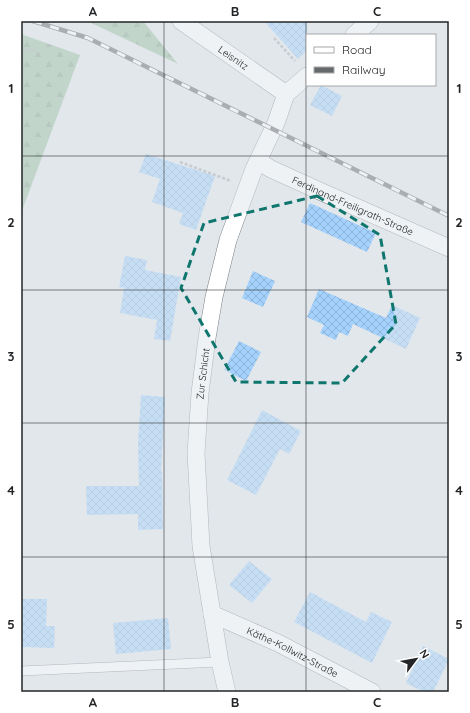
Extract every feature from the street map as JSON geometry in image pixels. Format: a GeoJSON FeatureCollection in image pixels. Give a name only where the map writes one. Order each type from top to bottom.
{"type":"FeatureCollection","features":[{"type":"Feature","properties":{"kind":"street","name":"Leisnitz"},"geometry":{"type":"LineString","coordinates":[[181,21],[286,94]]}},
{"type":"Feature","properties":{"kind":"street"},"geometry":{"type":"LineString","coordinates":[[355,34],[370,21]]}},
{"type":"Feature","properties":{"kind":"street"},"geometry":{"type":"LineString","coordinates":[[286,94],[302,70]]}},
{"type":"Feature","properties":{"kind":"street","name":"Zur Schicht"},"geometry":{"type":"LineString","coordinates":[[227,692],[220,662],[201,546],[196,453],[200,393],[207,338],[219,276],[228,240],[258,161],[276,123],[286,94]]}},
{"type":"Feature","properties":{"kind":"street","name":"Ferdinand-Freiligrath-Straße"},"geometry":{"type":"LineString","coordinates":[[258,161],[271,169],[324,194],[449,248]]}},
{"type":"Feature","properties":{"kind":"street","name":"Käthe-Kollwitz-Straße"},"geometry":{"type":"LineString","coordinates":[[212,614],[278,643],[372,692]]}},
{"type":"Feature","properties":{"kind":"lane"},"geometry":{"type":"LineString","coordinates":[[21,671],[220,662]]}},
{"type":"Feature","properties":{"kind":"path"},"geometry":{"type":"LineString","coordinates":[[274,38],[302,70]]}},
{"type":"Feature","properties":{"kind":"path"},"geometry":{"type":"LineString","coordinates":[[21,48],[36,51]]}},
{"type":"Feature","properties":{"kind":"path"},"geometry":{"type":"LineString","coordinates":[[180,162],[234,182]]}},
{"type":"Feature","properties":{"kind":"highlighted area"},"geometry":{"type":"Polygon","coordinates":[[[317,196],[380,235],[396,324],[342,383],[236,382],[181,288],[204,223],[317,196]]]}},
{"type":"Feature","properties":{"kind":"green space"},"geometry":{"type":"Polygon","coordinates":[[[87,21],[143,21],[178,64],[87,21]]]}},
{"type":"Feature","properties":{"kind":"green space"},"geometry":{"type":"Polygon","coordinates":[[[21,34],[80,55],[23,208],[21,226],[21,34]]]}},
{"type":"Feature","properties":{"kind":"building"},"geometry":{"type":"Polygon","coordinates":[[[264,21],[307,21],[306,52],[298,59],[264,21]]]}},
{"type":"Feature","properties":{"kind":"building"},"geometry":{"type":"Polygon","coordinates":[[[320,86],[342,96],[332,116],[310,105],[320,86]]]}},
{"type":"Feature","properties":{"kind":"building"},"geometry":{"type":"Polygon","coordinates":[[[146,154],[215,176],[196,230],[179,224],[183,213],[152,202],[160,179],[139,172],[146,154]]]}},
{"type":"Feature","properties":{"kind":"building"},"geometry":{"type":"Polygon","coordinates":[[[310,203],[376,233],[367,252],[301,222],[310,203]]]}},
{"type":"Feature","properties":{"kind":"building"},"geometry":{"type":"Polygon","coordinates":[[[125,256],[147,260],[145,270],[181,277],[170,341],[154,339],[157,320],[120,313],[124,288],[119,287],[125,256]]]}},
{"type":"Feature","properties":{"kind":"building"},"geometry":{"type":"Polygon","coordinates":[[[253,271],[275,281],[263,307],[242,298],[253,271]]]}},
{"type":"Feature","properties":{"kind":"building"},"geometry":{"type":"Polygon","coordinates":[[[319,289],[386,318],[392,305],[420,318],[406,349],[353,324],[348,336],[339,332],[336,340],[320,333],[324,325],[307,317],[319,289]]]}},
{"type":"Feature","properties":{"kind":"building"},"geometry":{"type":"Polygon","coordinates":[[[239,341],[261,352],[246,381],[224,370],[239,341]]]}},
{"type":"Feature","properties":{"kind":"building"},"geometry":{"type":"Polygon","coordinates":[[[141,395],[165,397],[161,472],[163,529],[138,530],[138,514],[87,515],[86,486],[139,486],[138,443],[141,395]]]}},
{"type":"Feature","properties":{"kind":"building"},"geometry":{"type":"Polygon","coordinates":[[[262,410],[301,431],[289,454],[280,449],[256,495],[227,480],[262,410]]]}},
{"type":"Feature","properties":{"kind":"building"},"geometry":{"type":"Polygon","coordinates":[[[249,561],[272,579],[252,603],[229,585],[249,561]]]}},
{"type":"Feature","properties":{"kind":"building"},"geometry":{"type":"Polygon","coordinates":[[[310,592],[366,622],[371,612],[392,622],[372,663],[294,622],[310,592]]]}},
{"type":"Feature","properties":{"kind":"building"},"geometry":{"type":"Polygon","coordinates":[[[21,599],[47,599],[46,626],[55,626],[54,648],[21,647],[21,599]]]}},
{"type":"Feature","properties":{"kind":"building"},"geometry":{"type":"Polygon","coordinates":[[[168,618],[171,649],[116,654],[113,623],[168,618]]]}},
{"type":"Feature","properties":{"kind":"building"},"geometry":{"type":"Polygon","coordinates":[[[423,646],[449,659],[433,692],[424,692],[406,683],[423,646]]]}},
{"type":"Feature","properties":{"kind":"railway"},"geometry":{"type":"LineString","coordinates":[[33,21],[88,38],[449,216]]}}]}
